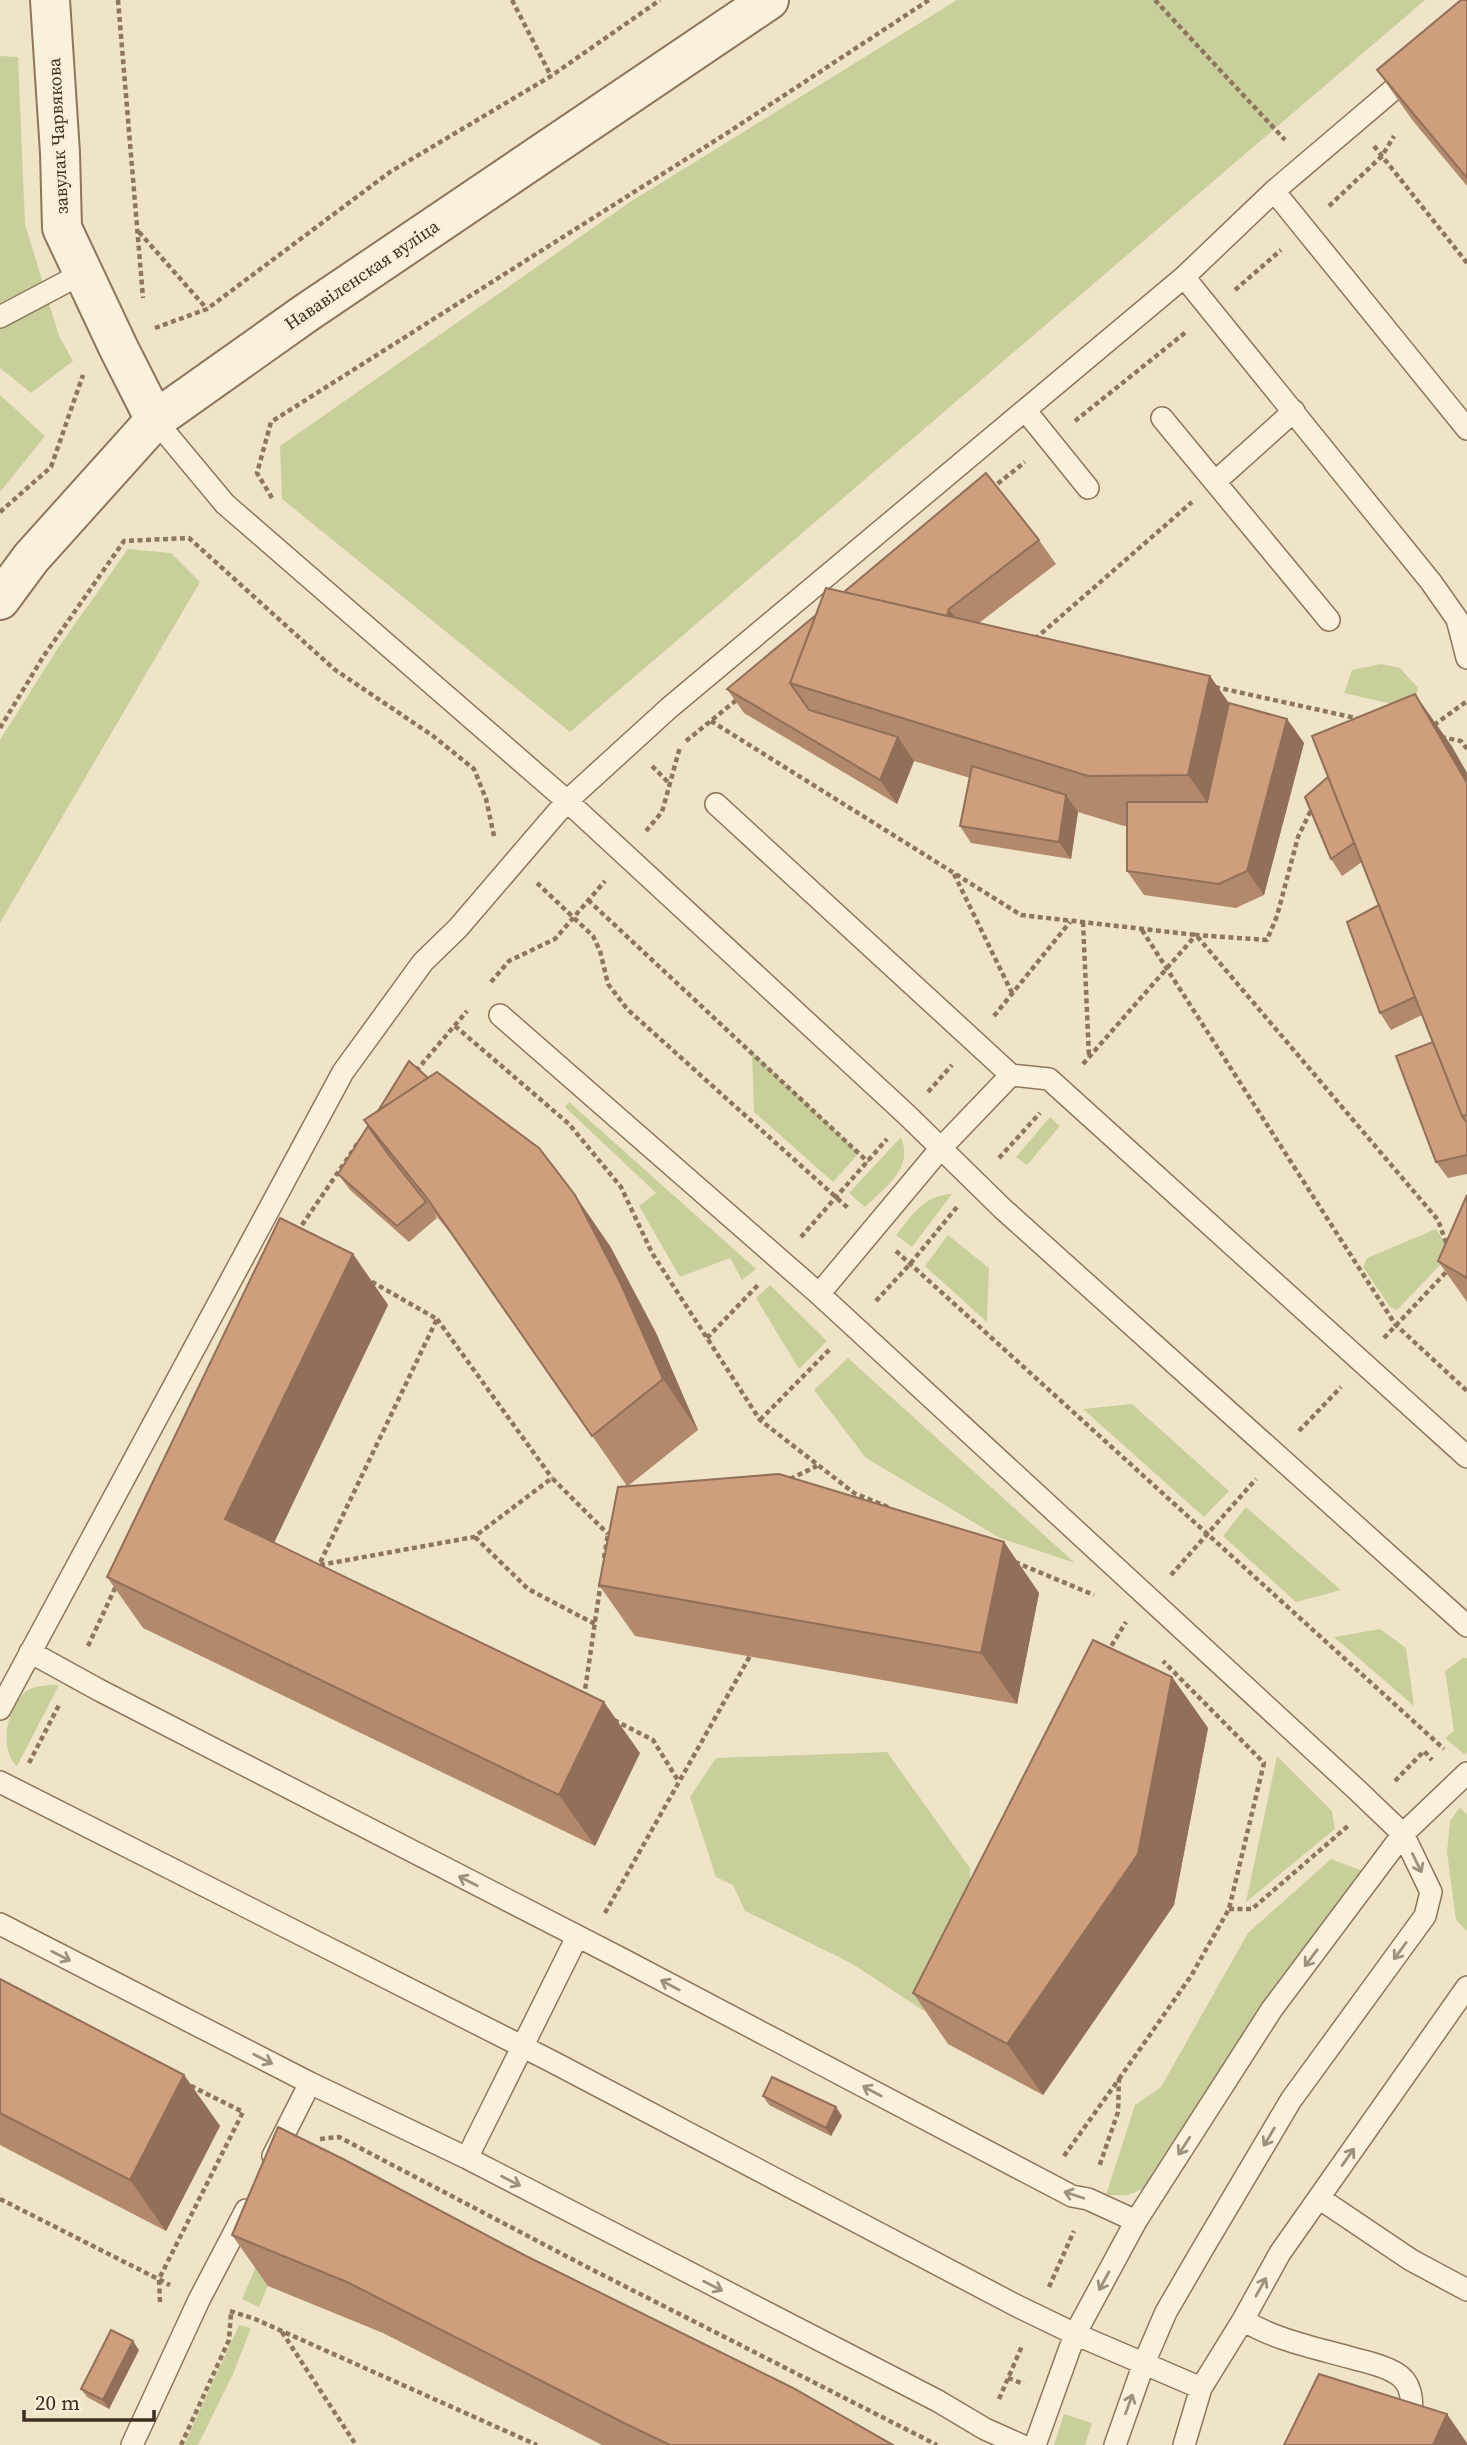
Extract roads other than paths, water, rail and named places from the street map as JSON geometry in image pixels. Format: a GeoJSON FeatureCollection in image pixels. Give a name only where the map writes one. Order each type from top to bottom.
{"type":"FeatureCollection","features":[{"type":"Feature","properties":{"kind":"street","name":"завулак Чарвякова"},"geometry":{"type":"LineString","coordinates":[[50,0],[62,228],[155,420]]}},
{"type":"Feature","properties":{"kind":"street","name":"Нававіленская вуліца"},"geometry":{"type":"LineString","coordinates":[[0,600],[31,558],[155,420],[306,313],[769,0]]}},
{"type":"Feature","properties":{"kind":"lane"},"geometry":{"type":"LineString","coordinates":[[0,1709],[343,1072],[423,962],[458,928],[567,801],[629,744],[1184,277],[1354,121],[1428,61]]}},
{"type":"Feature","properties":{"kind":"lane"},"geometry":{"type":"LineString","coordinates":[[1275,191],[1467,429]]}},
{"type":"Feature","properties":{"kind":"lane"},"geometry":{"type":"LineString","coordinates":[[0,317],[83,273]]}},
{"type":"Feature","properties":{"kind":"lane"},"geometry":{"type":"LineString","coordinates":[[1184,277],[1431,582],[1462,615],[1467,658]]}},
{"type":"Feature","properties":{"kind":"lane"},"geometry":{"type":"LineString","coordinates":[[1025,410],[1088,488]]}},
{"type":"Feature","properties":{"kind":"lane"},"geometry":{"type":"LineString","coordinates":[[1215,482],[1294,411]]}},
{"type":"Feature","properties":{"kind":"lane"},"geometry":{"type":"LineString","coordinates":[[1162,418],[1329,620]]}},
{"type":"Feature","properties":{"kind":"lane"},"geometry":{"type":"LineString","coordinates":[[155,420],[225,504],[567,801],[942,1148],[1003,1209],[1467,1626]]}},
{"type":"Feature","properties":{"kind":"lane"},"geometry":{"type":"LineString","coordinates":[[716,804],[1011,1075],[1049,1079],[1467,1457]]}},
{"type":"Feature","properties":{"kind":"lane"},"geometry":{"type":"LineString","coordinates":[[500,1015],[819,1294],[1403,1834],[1432,1892],[1425,1916],[1291,2100],[1175,2297],[1144,2363],[1115,2445]]}},
{"type":"Feature","properties":{"kind":"lane"},"geometry":{"type":"LineString","coordinates":[[819,1294],[942,1148],[1011,1075]]}},
{"type":"Feature","properties":{"kind":"lane"},"geometry":{"type":"LineString","coordinates":[[30,1652],[1072,2196],[1088,2199],[1136,2221]]}},
{"type":"Feature","properties":{"kind":"lane"},"geometry":{"type":"LineString","coordinates":[[1035,2445],[1075,2334],[1136,2221],[1272,2009],[1403,1834],[1467,1773]]}},
{"type":"Feature","properties":{"kind":"lane"},"geometry":{"type":"LineString","coordinates":[[8,1786],[521,2046],[1036,2316],[1201,2388]]}},
{"type":"Feature","properties":{"kind":"lane"},"geometry":{"type":"LineString","coordinates":[[0,1924],[310,2083],[467,2158],[937,2401],[985,2429],[1021,2445]]}},
{"type":"Feature","properties":{"kind":"lane"},"geometry":{"type":"LineString","coordinates":[[467,2158],[577,1937]]}},
{"type":"Feature","properties":{"kind":"lane"},"geometry":{"type":"LineString","coordinates":[[1184,2445],[1201,2388],[1280,2253],[1467,1987]]}},
{"type":"Feature","properties":{"kind":"lane"},"geometry":{"type":"LineString","coordinates":[[132,2445],[199,2300],[310,2083]]}},
{"type":"Feature","properties":{"kind":"lane"},"geometry":{"type":"LineString","coordinates":[[1319,2198],[1411,2260],[1467,2290]]}},
{"type":"Feature","properties":{"kind":"lane"},"geometry":{"type":"LineString","coordinates":[[1243,2320],[1265,2334],[1371,2363],[1401,2376],[1409,2390],[1412,2404],[1410,2427]]}}]}
